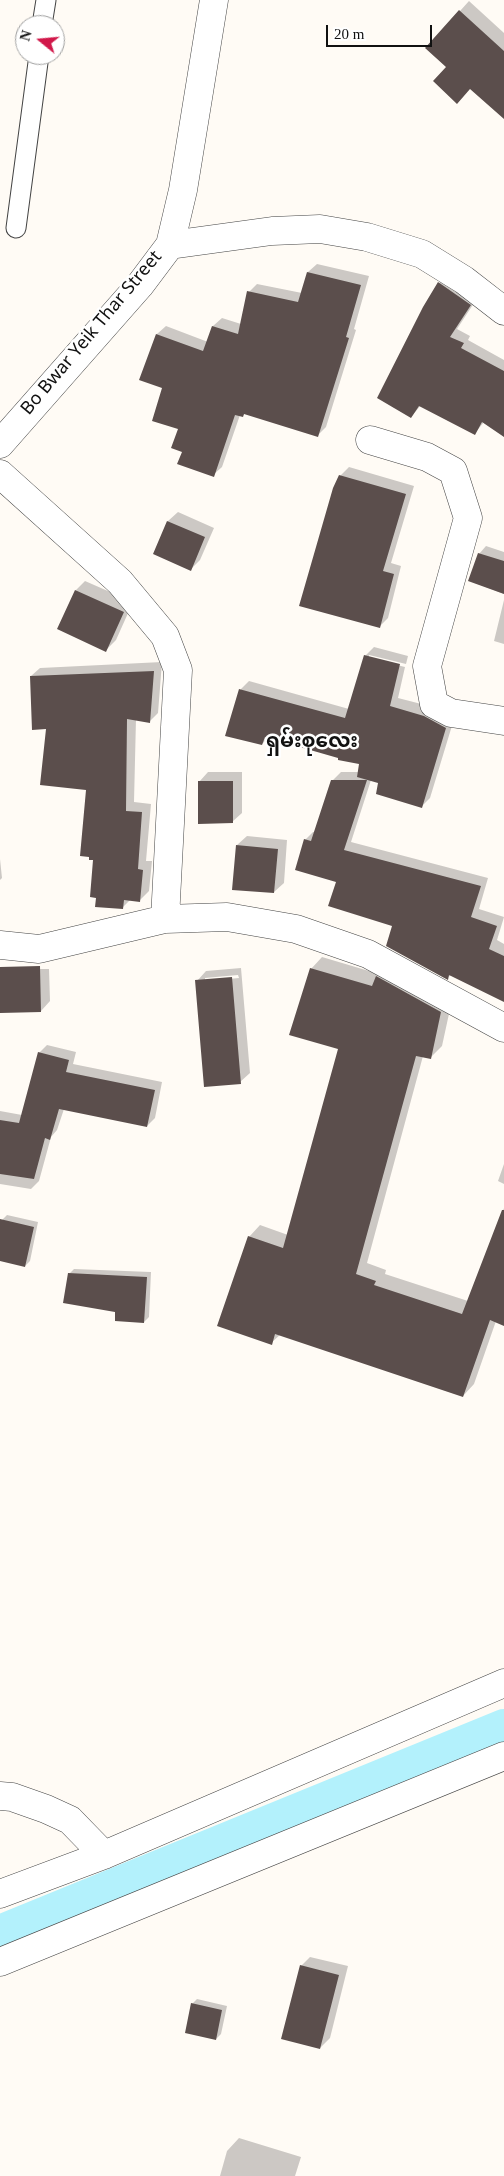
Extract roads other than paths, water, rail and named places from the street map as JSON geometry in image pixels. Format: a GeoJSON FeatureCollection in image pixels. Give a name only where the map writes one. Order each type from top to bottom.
{"type":"FeatureCollection","features":[{"type":"Feature","properties":{"kind":"street"},"geometry":{"type":"LineString","coordinates":[[170,245],[183,190],[214,0]]}},
{"type":"Feature","properties":{"kind":"street","name":"Bo Bwar Yeik Thar Street"},"geometry":{"type":"LineString","coordinates":[[0,444],[140,285],[170,245],[272,231],[320,229],[367,237],[422,254],[464,280],[504,311]]}},
{"type":"Feature","properties":{"kind":"street"},"geometry":{"type":"LineString","coordinates":[[370,440],[427,457],[453,471],[468,518],[426,666],[434,704],[451,713],[504,721]]}},
{"type":"Feature","properties":{"kind":"street"},"geometry":{"type":"LineString","coordinates":[[0,474],[120,582],[165,636],[178,670],[165,919]]}},
{"type":"Feature","properties":{"kind":"street"},"geometry":{"type":"LineString","coordinates":[[0,945],[39,949],[165,919],[227,918],[296,929],[368,954],[504,1028]]}},
{"type":"Feature","properties":{"kind":"street"},"geometry":{"type":"LineString","coordinates":[[0,1894],[104,1855],[504,1683]]}},
{"type":"Feature","properties":{"kind":"street"},"geometry":{"type":"LineString","coordinates":[[0,1962],[504,1756]]}},
{"type":"Feature","properties":{"kind":"street"},"geometry":{"type":"LineString","coordinates":[[0,1796],[12,1797],[70,1820],[104,1855]]}},
{"type":"Feature","properties":{"kind":"lane"},"geometry":{"type":"LineString","coordinates":[[44,15],[46,0]]}},
{"type":"Feature","properties":{"kind":"lane"},"geometry":{"type":"LineString","coordinates":[[16,228],[37,65]]}},
{"type":"Feature","properties":{"kind":"waterway"},"geometry":{"type":"LineString","coordinates":[[0,1934],[504,1728]]}},
{"type":"Feature","properties":{"kind":"district","name":"ရှမ်းစုလေး"},"geometry":{"type":"Point","coordinates":[312,745]}}]}
